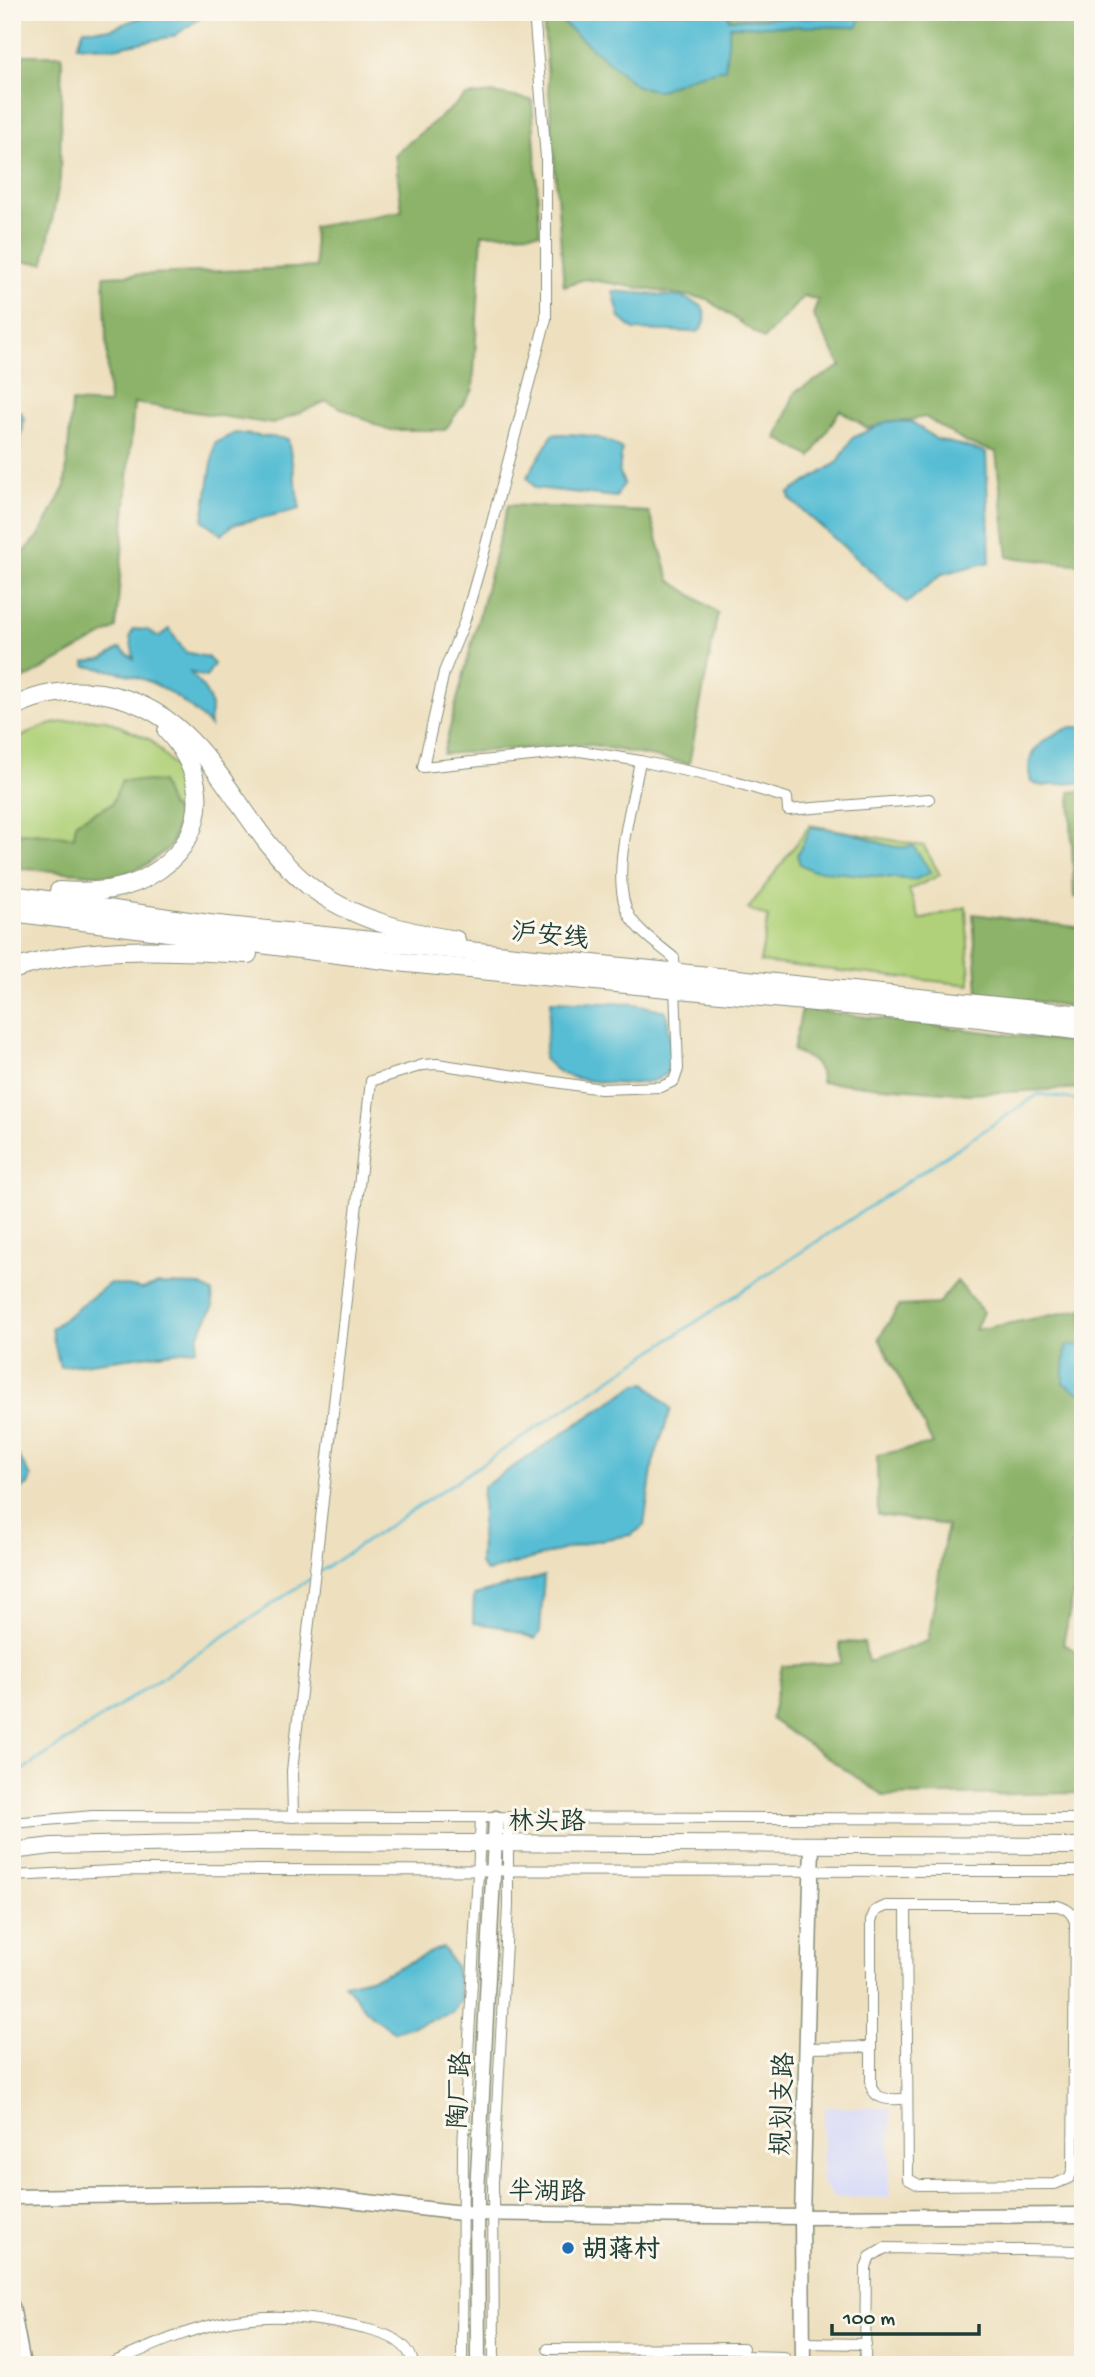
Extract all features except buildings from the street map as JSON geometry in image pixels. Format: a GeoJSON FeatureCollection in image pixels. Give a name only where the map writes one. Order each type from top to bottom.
{"type":"FeatureCollection","features":[{"type":"Feature","properties":{"kind":"highway"},"geometry":{"type":"LineString","coordinates":[[12,708],[53,693],[87,691],[117,696],[158,713],[191,739],[222,776],[271,847],[309,885],[351,911],[392,926],[443,938],[625,968]]}},
{"type":"Feature","properties":{"kind":"highway"},"geometry":{"type":"LineString","coordinates":[[12,720],[57,704],[87,701],[116,705],[165,730],[182,747],[195,771],[198,790],[197,810],[188,839],[171,860],[148,877],[116,888],[84,893],[12,888]]}},
{"type":"Feature","properties":{"kind":"highway","name":"沪安线"},"geometry":{"type":"LineString","coordinates":[[12,895],[209,924],[625,968],[675,981],[1083,1031]]}},
{"type":"Feature","properties":{"kind":"highway","name":"沪安线"},"geometry":{"type":"LineString","coordinates":[[12,912],[407,963],[675,981],[1083,1014]]}},
{"type":"Feature","properties":{"kind":"highway"},"geometry":{"type":"LineString","coordinates":[[12,970],[42,960],[111,951],[181,950],[407,963]]}},
{"type":"Feature","properties":{"kind":"main road","name":"林头路"},"geometry":{"type":"LineString","coordinates":[[12,1851],[130,1843],[1083,1846]]}},
{"type":"Feature","properties":{"kind":"street"},"geometry":{"type":"LineString","coordinates":[[534,12],[546,158],[546,319],[464,623],[444,672],[423,767],[580,751],[728,780],[787,798],[788,810],[929,799]]}},
{"type":"Feature","properties":{"kind":"street"},"geometry":{"type":"LineString","coordinates":[[293,1817],[292,1771],[372,1082],[423,1065],[437,1064],[601,1089],[661,1087],[674,1081],[678,1069],[674,958],[634,923],[624,901],[622,859],[640,761]]}},
{"type":"Feature","properties":{"kind":"street"},"geometry":{"type":"LineString","coordinates":[[12,1824],[93,1816],[1083,1819]]}},
{"type":"Feature","properties":{"kind":"street","name":"陶厂路"},"geometry":{"type":"LineString","coordinates":[[478,2365],[470,2213],[495,1818]]}},
{"type":"Feature","properties":{"kind":"street","name":"规划支路"},"geometry":{"type":"LineString","coordinates":[[803,2365],[802,2217],[812,1845]]}},
{"type":"Feature","properties":{"kind":"street"},"geometry":{"type":"LineString","coordinates":[[12,1876],[132,1870],[1083,1871]]}},
{"type":"Feature","properties":{"kind":"street"},"geometry":{"type":"LineString","coordinates":[[493,1870],[494,2365]]}},
{"type":"Feature","properties":{"kind":"street"},"geometry":{"type":"LineString","coordinates":[[906,1906],[906,2099],[906,2173],[913,2183],[1055,2184],[1069,2178],[1074,2164],[1079,2061],[1075,1922],[1069,1910],[1058,1906],[906,1906],[880,1907],[872,1916],[873,2092],[882,2099],[906,2099]]}},
{"type":"Feature","properties":{"kind":"street"},"geometry":{"type":"LineString","coordinates":[[807,2048],[871,2048]]}},
{"type":"Feature","properties":{"kind":"street","name":"半湖路"},"geometry":{"type":"LineString","coordinates":[[12,2197],[290,2193],[493,2214],[802,2217],[1083,2215]]}},
{"type":"Feature","properties":{"kind":"street"},"geometry":{"type":"LineString","coordinates":[[462,2365],[470,2213]]}},
{"type":"Feature","properties":{"kind":"street"},"geometry":{"type":"LineString","coordinates":[[865,2365],[866,2267],[877,2251],[885,2248],[1083,2251]]}},
{"type":"Feature","properties":{"kind":"street"},"geometry":{"type":"LineString","coordinates":[[12,2306],[23,2365]]}},
{"type":"Feature","properties":{"kind":"street"},"geometry":{"type":"LineString","coordinates":[[108,2365],[188,2329],[240,2318],[275,2315],[329,2321],[383,2334],[401,2343],[410,2352],[413,2365]]}},
{"type":"Feature","properties":{"kind":"street"},"geometry":{"type":"LineString","coordinates":[[803,2343],[866,2344]]}},
{"type":"Feature","properties":{"kind":"street"},"geometry":{"type":"LineString","coordinates":[[548,2349],[743,2352],[784,2357]]}},
{"type":"Feature","properties":{"kind":"street"},"geometry":{"type":"LineString","coordinates":[[471,2365],[548,2364]]}},
{"type":"Feature","properties":{"kind":"shaded area"},"geometry":{"type":"Polygon","coordinates":[[[824,2107],[891,2108],[889,2198],[833,2197],[822,2182],[824,2107]]]}},
{"type":"Feature","properties":{"kind":"green space"},"geometry":{"type":"Polygon","coordinates":[[[547,12],[1083,12],[1083,565],[1008,557],[996,452],[965,442],[925,417],[867,428],[840,410],[811,457],[777,438],[795,392],[841,366],[813,315],[818,300],[804,296],[764,339],[707,299],[585,279],[564,286],[543,15],[547,12]]]}},
{"type":"Feature","properties":{"kind":"green space"},"geometry":{"type":"Polygon","coordinates":[[[17,55],[62,55],[60,179],[44,263],[12,261],[12,58],[17,55]]]}},
{"type":"Feature","properties":{"kind":"green space"},"geometry":{"type":"Polygon","coordinates":[[[493,93],[532,100],[540,233],[482,234],[473,390],[445,430],[387,430],[327,401],[273,424],[134,403],[116,628],[12,686],[12,565],[39,536],[65,486],[72,402],[109,404],[104,276],[316,267],[313,227],[402,211],[395,154],[466,96],[493,93]]]}},
{"type":"Feature","properties":{"kind":"green space"},"geometry":{"type":"Polygon","coordinates":[[[508,505],[649,512],[670,580],[718,613],[689,764],[588,744],[443,754],[508,505]]]}},
{"type":"Feature","properties":{"kind":"green space"},"geometry":{"type":"Polygon","coordinates":[[[104,719],[151,740],[187,781],[185,821],[170,847],[179,815],[170,806],[161,782],[122,780],[112,804],[77,822],[74,837],[12,834],[12,744],[44,726],[104,719]]]}},
{"type":"Feature","properties":{"kind":"green space"},"geometry":{"type":"Polygon","coordinates":[[[122,780],[161,782],[170,806],[179,815],[170,847],[146,865],[119,876],[12,868],[12,834],[74,837],[76,822],[112,804],[122,780]]]}},
{"type":"Feature","properties":{"kind":"green space"},"geometry":{"type":"Polygon","coordinates":[[[1083,791],[1083,899],[1074,897],[1070,792],[1083,791]]]}},
{"type":"Feature","properties":{"kind":"green space"},"geometry":{"type":"Polygon","coordinates":[[[810,825],[924,846],[940,875],[909,890],[920,920],[966,907],[970,985],[760,962],[768,917],[748,909],[810,825]]]}},
{"type":"Feature","properties":{"kind":"green space"},"geometry":{"type":"Polygon","coordinates":[[[973,914],[1083,928],[1083,1008],[978,993],[973,914]]]}},
{"type":"Feature","properties":{"kind":"green space"},"geometry":{"type":"Polygon","coordinates":[[[802,1009],[1083,1044],[1083,1088],[970,1094],[821,1082],[817,1066],[793,1051],[802,1009]]]}},
{"type":"Feature","properties":{"kind":"green space"},"geometry":{"type":"Polygon","coordinates":[[[957,1281],[983,1312],[975,1330],[1083,1309],[1083,1542],[1071,1547],[1074,1590],[1063,1644],[1083,1654],[1083,1793],[884,1796],[771,1719],[782,1666],[840,1663],[840,1642],[864,1643],[868,1662],[928,1641],[947,1525],[878,1515],[877,1455],[933,1444],[879,1338],[899,1306],[938,1304],[957,1281]]]}},
{"type":"Feature","properties":{"kind":"water"},"geometry":{"type":"Polygon","coordinates":[[[154,12],[209,12],[174,36],[114,48],[77,45],[84,29],[111,29],[154,12]]]}},
{"type":"Feature","properties":{"kind":"water"},"geometry":{"type":"Polygon","coordinates":[[[550,12],[728,12],[729,19],[860,16],[858,27],[730,26],[725,69],[694,76],[658,91],[637,86],[550,12]]]}},
{"type":"Feature","properties":{"kind":"water"},"geometry":{"type":"Polygon","coordinates":[[[613,291],[683,297],[702,306],[705,323],[698,332],[634,330],[620,318],[613,291]]]}},
{"type":"Feature","properties":{"kind":"water"},"geometry":{"type":"Polygon","coordinates":[[[12,409],[21,412],[24,420],[12,493],[12,409]]]}},
{"type":"Feature","properties":{"kind":"water"},"geometry":{"type":"Polygon","coordinates":[[[888,421],[912,422],[936,439],[986,452],[990,562],[942,574],[907,603],[790,499],[789,493],[838,462],[852,438],[888,421]]]}},
{"type":"Feature","properties":{"kind":"water"},"geometry":{"type":"Polygon","coordinates":[[[235,433],[288,439],[300,509],[232,525],[222,535],[203,520],[215,443],[235,433]]]}},
{"type":"Feature","properties":{"kind":"water"},"geometry":{"type":"Polygon","coordinates":[[[553,434],[598,438],[622,449],[619,471],[624,483],[616,497],[535,488],[527,477],[553,434]]]}},
{"type":"Feature","properties":{"kind":"water"},"geometry":{"type":"Polygon","coordinates":[[[134,629],[147,630],[159,637],[169,629],[185,652],[207,657],[214,664],[206,677],[190,672],[209,698],[210,726],[181,700],[154,684],[123,673],[85,666],[85,662],[103,659],[120,648],[134,659],[130,636],[134,629]]]}},
{"type":"Feature","properties":{"kind":"water"},"geometry":{"type":"Polygon","coordinates":[[[1071,727],[1083,727],[1083,782],[1042,786],[1031,782],[1030,761],[1038,746],[1071,727]]]}},
{"type":"Feature","properties":{"kind":"water"},"geometry":{"type":"Polygon","coordinates":[[[811,827],[850,833],[890,846],[913,846],[931,872],[915,880],[811,870],[800,864],[797,855],[811,827]]]}},
{"type":"Feature","properties":{"kind":"water"},"geometry":{"type":"Polygon","coordinates":[[[551,1001],[635,1004],[666,1011],[672,1059],[666,1074],[655,1080],[624,1084],[562,1074],[544,1059],[551,1001]]]}},
{"type":"Feature","properties":{"kind":"water"},"geometry":{"type":"Polygon","coordinates":[[[110,1283],[142,1289],[159,1284],[200,1285],[212,1292],[213,1307],[199,1334],[196,1349],[60,1367],[51,1329],[110,1283]]]}},
{"type":"Feature","properties":{"kind":"water"},"geometry":{"type":"Polygon","coordinates":[[[1083,1345],[1083,1395],[1063,1383],[1066,1346],[1083,1345]]]}},
{"type":"Feature","properties":{"kind":"water"},"geometry":{"type":"Polygon","coordinates":[[[646,1383],[671,1409],[653,1463],[644,1526],[631,1535],[593,1541],[486,1572],[480,1564],[483,1487],[637,1384],[646,1383]]]}},
{"type":"Feature","properties":{"kind":"water"},"geometry":{"type":"Polygon","coordinates":[[[12,1446],[31,1477],[28,1485],[12,1495],[12,1446]]]}},
{"type":"Feature","properties":{"kind":"water"},"geometry":{"type":"Polygon","coordinates":[[[544,1576],[540,1632],[535,1639],[502,1627],[473,1623],[474,1595],[544,1576]]]}},
{"type":"Feature","properties":{"kind":"water"},"geometry":{"type":"Polygon","coordinates":[[[442,1947],[455,1966],[461,1998],[452,2013],[395,2032],[372,2017],[344,1984],[382,1975],[442,1947]]]}},
{"type":"Feature","properties":{"kind":"waterway"},"geometry":{"type":"LineString","coordinates":[[318,1573],[1039,1094],[1083,1101]]}},
{"type":"Feature","properties":{"kind":"waterway"},"geometry":{"type":"LineString","coordinates":[[12,1777],[310,1579]]}},
{"type":"Feature","properties":{"kind":"place","name":"胡蒋村"},"geometry":{"type":"Point","coordinates":[568,2248]}}]}
